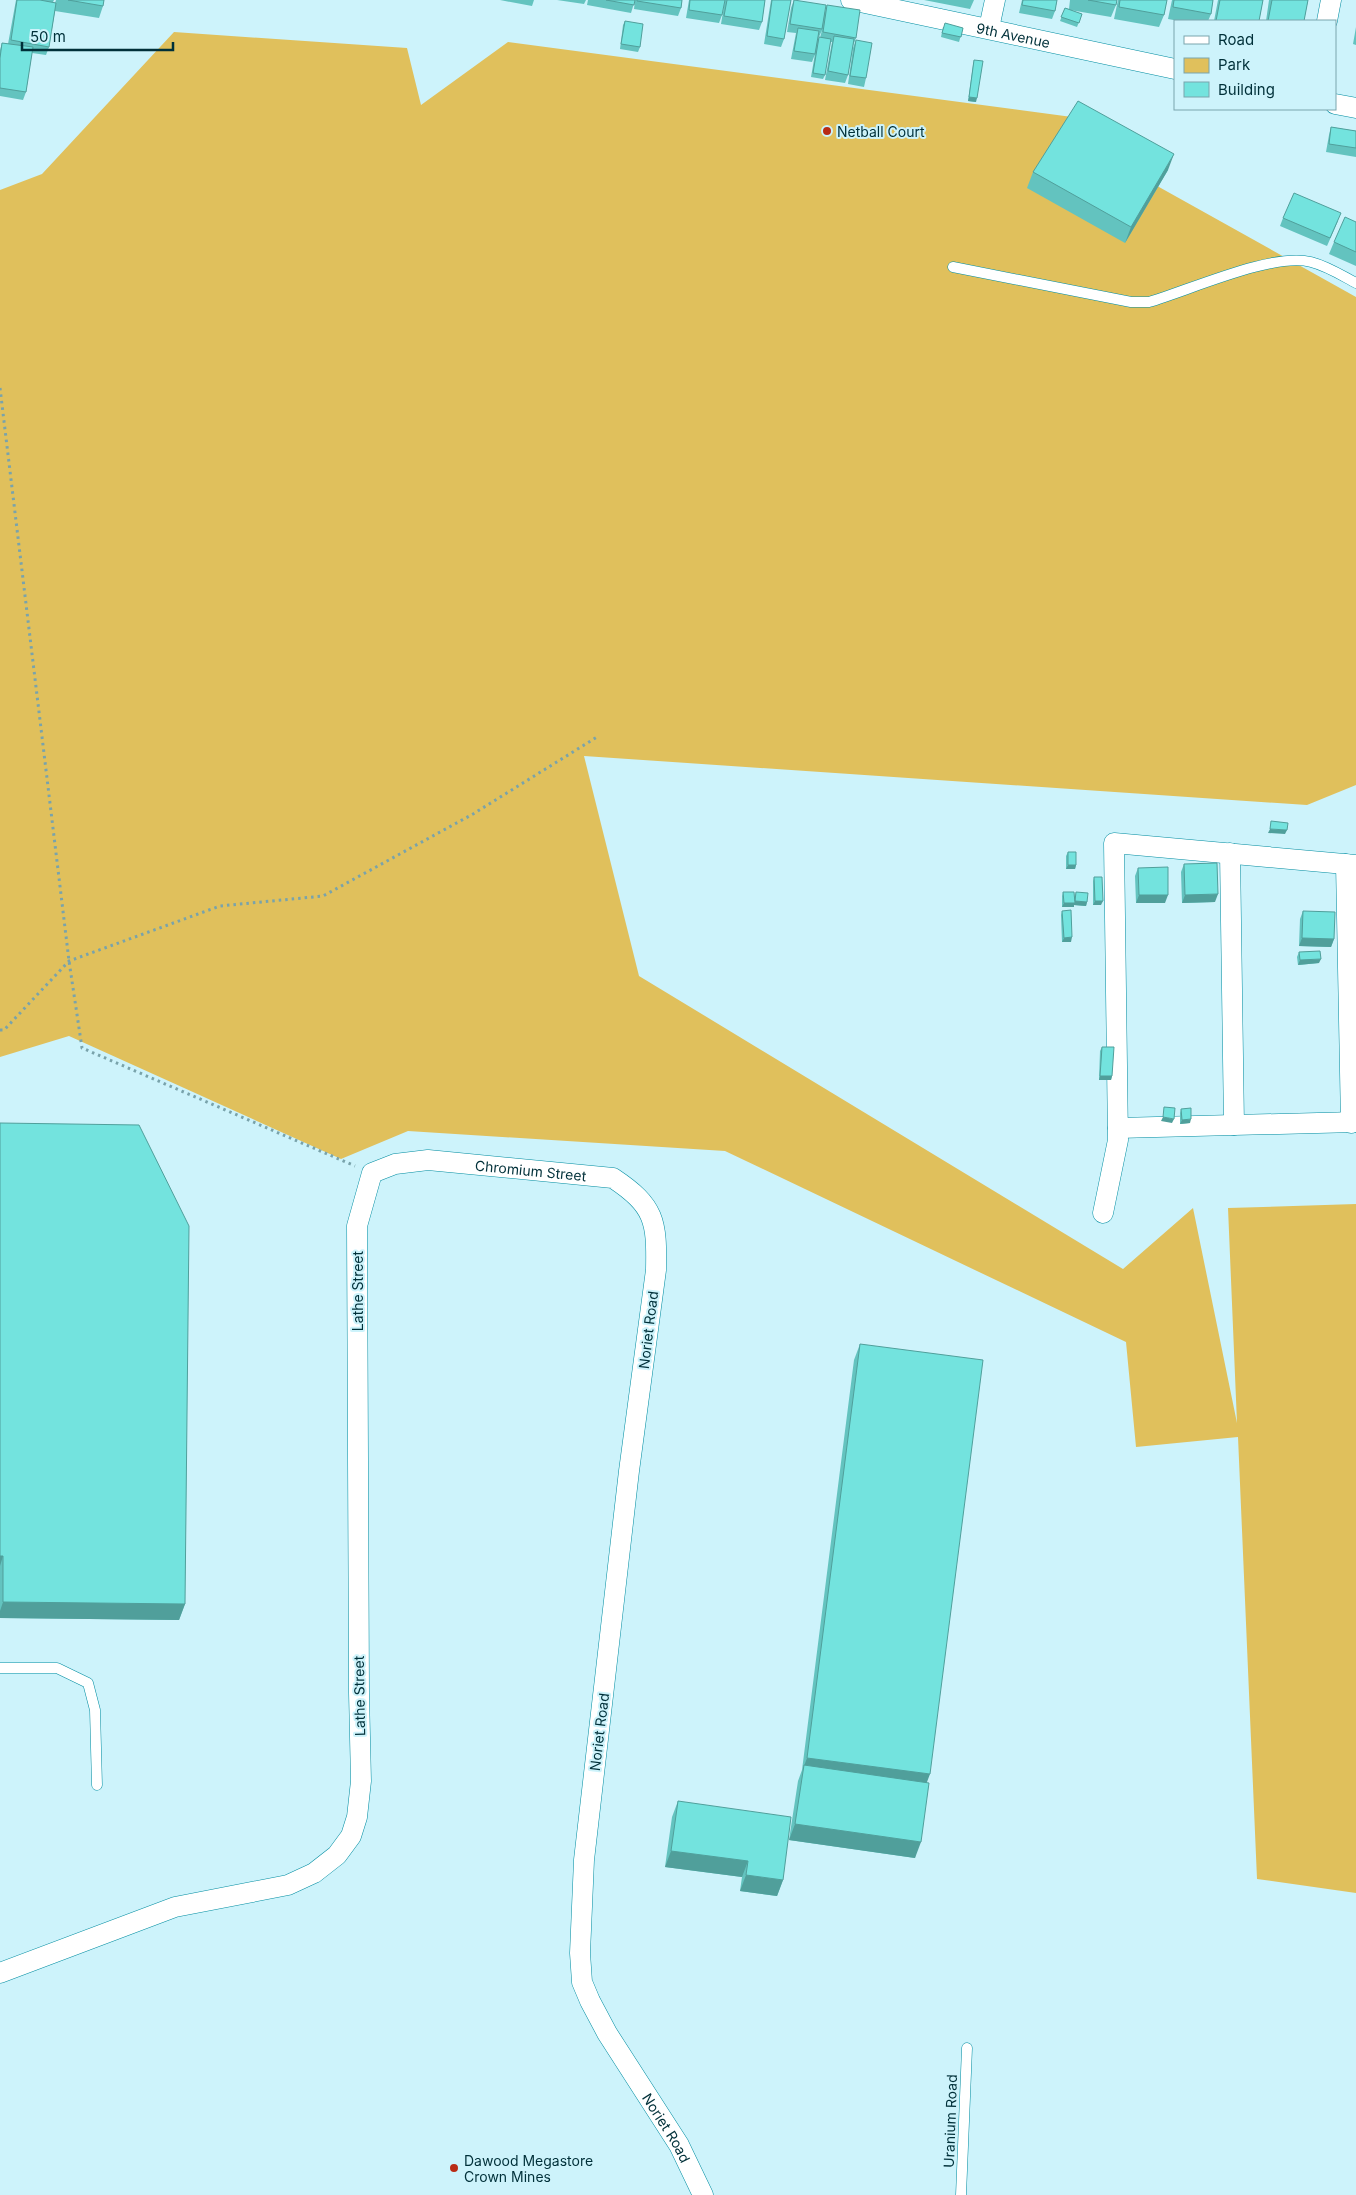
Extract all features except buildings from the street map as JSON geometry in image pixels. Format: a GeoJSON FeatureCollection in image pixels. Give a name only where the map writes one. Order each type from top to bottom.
{"type":"FeatureCollection","features":[{"type":"Feature","properties":{"kind":"street","name":"9th Avenue"},"geometry":{"type":"LineString","coordinates":[[851,0],[990,28],[1174,69]]}},
{"type":"Feature","properties":{"kind":"street"},"geometry":{"type":"LineString","coordinates":[[990,28],[994,0]]}},
{"type":"Feature","properties":{"kind":"street"},"geometry":{"type":"LineString","coordinates":[[1327,20],[1331,0]]}},
{"type":"Feature","properties":{"kind":"street"},"geometry":{"type":"LineString","coordinates":[[1336,104],[1356,108]]}},
{"type":"Feature","properties":{"kind":"street"},"geometry":{"type":"LineString","coordinates":[[1103,1214],[1118,1140],[1114,843],[1351,865],[1353,1123],[1118,1128]]}},
{"type":"Feature","properties":{"kind":"street"},"geometry":{"type":"LineString","coordinates":[[1230,853],[1234,1125]]}},
{"type":"Feature","properties":{"kind":"street","name":"Chromium Street"},"geometry":{"type":"LineString","coordinates":[[372,1173],[395,1164],[428,1160],[613,1178],[633,1191],[648,1208],[656,1239]]}},
{"type":"Feature","properties":{"kind":"street","name":"Lathe Street"},"geometry":{"type":"LineString","coordinates":[[0,1973],[175,1907],[288,1885],[314,1873],[337,1855],[351,1836],[357,1817],[361,1781],[357,1226],[372,1173]]}},
{"type":"Feature","properties":{"kind":"street","name":"Noriet Road"},"geometry":{"type":"LineString","coordinates":[[656,1239],[656,1270],[629,1471],[584,1860],[580,1953],[582,1982],[590,2001],[607,2033],[679,2144],[703,2195]]}},
{"type":"Feature","properties":{"kind":"lane"},"geometry":{"type":"LineString","coordinates":[[953,267],[1130,302],[1156,300],[1274,261],[1310,262],[1327,267],[1356,283]]}},
{"type":"Feature","properties":{"kind":"lane"},"geometry":{"type":"LineString","coordinates":[[0,1668],[57,1668],[88,1682],[95,1710],[98,1785]]}},
{"type":"Feature","properties":{"kind":"lane","name":"Uranium Road"},"geometry":{"type":"LineString","coordinates":[[961,2195],[967,2048]]}},
{"type":"Feature","properties":{"kind":"path"},"geometry":{"type":"LineString","coordinates":[[0,388],[69,961],[82,1048],[372,1173]]}},
{"type":"Feature","properties":{"kind":"path"},"geometry":{"type":"LineString","coordinates":[[0,1030],[4,1030],[69,961],[220,906],[323,896],[473,814],[597,737]]}},
{"type":"Feature","properties":{"kind":"green space"},"geometry":{"type":"Polygon","coordinates":[[[174,32],[407,48],[421,105],[508,42],[1072,117],[1159,187],[1356,297],[1356,785],[1307,805],[584,756],[639,976],[1123,1269],[1193,1208],[1237,1423],[1228,1208],[1356,1204],[1356,1893],[1257,1879],[1238,1437],[1136,1447],[1126,1342],[725,1151],[408,1131],[341,1159],[69,1036],[0,1057],[0,190],[42,174],[174,32]]]}},
{"type":"Feature","properties":{"kind":"place","name":"Netball Court"},"geometry":{"type":"Point","coordinates":[827,131]}},
{"type":"Feature","properties":{"kind":"place","name":"Dawood Megastore Crown Mines"},"geometry":{"type":"Point","coordinates":[454,2168]}}]}
